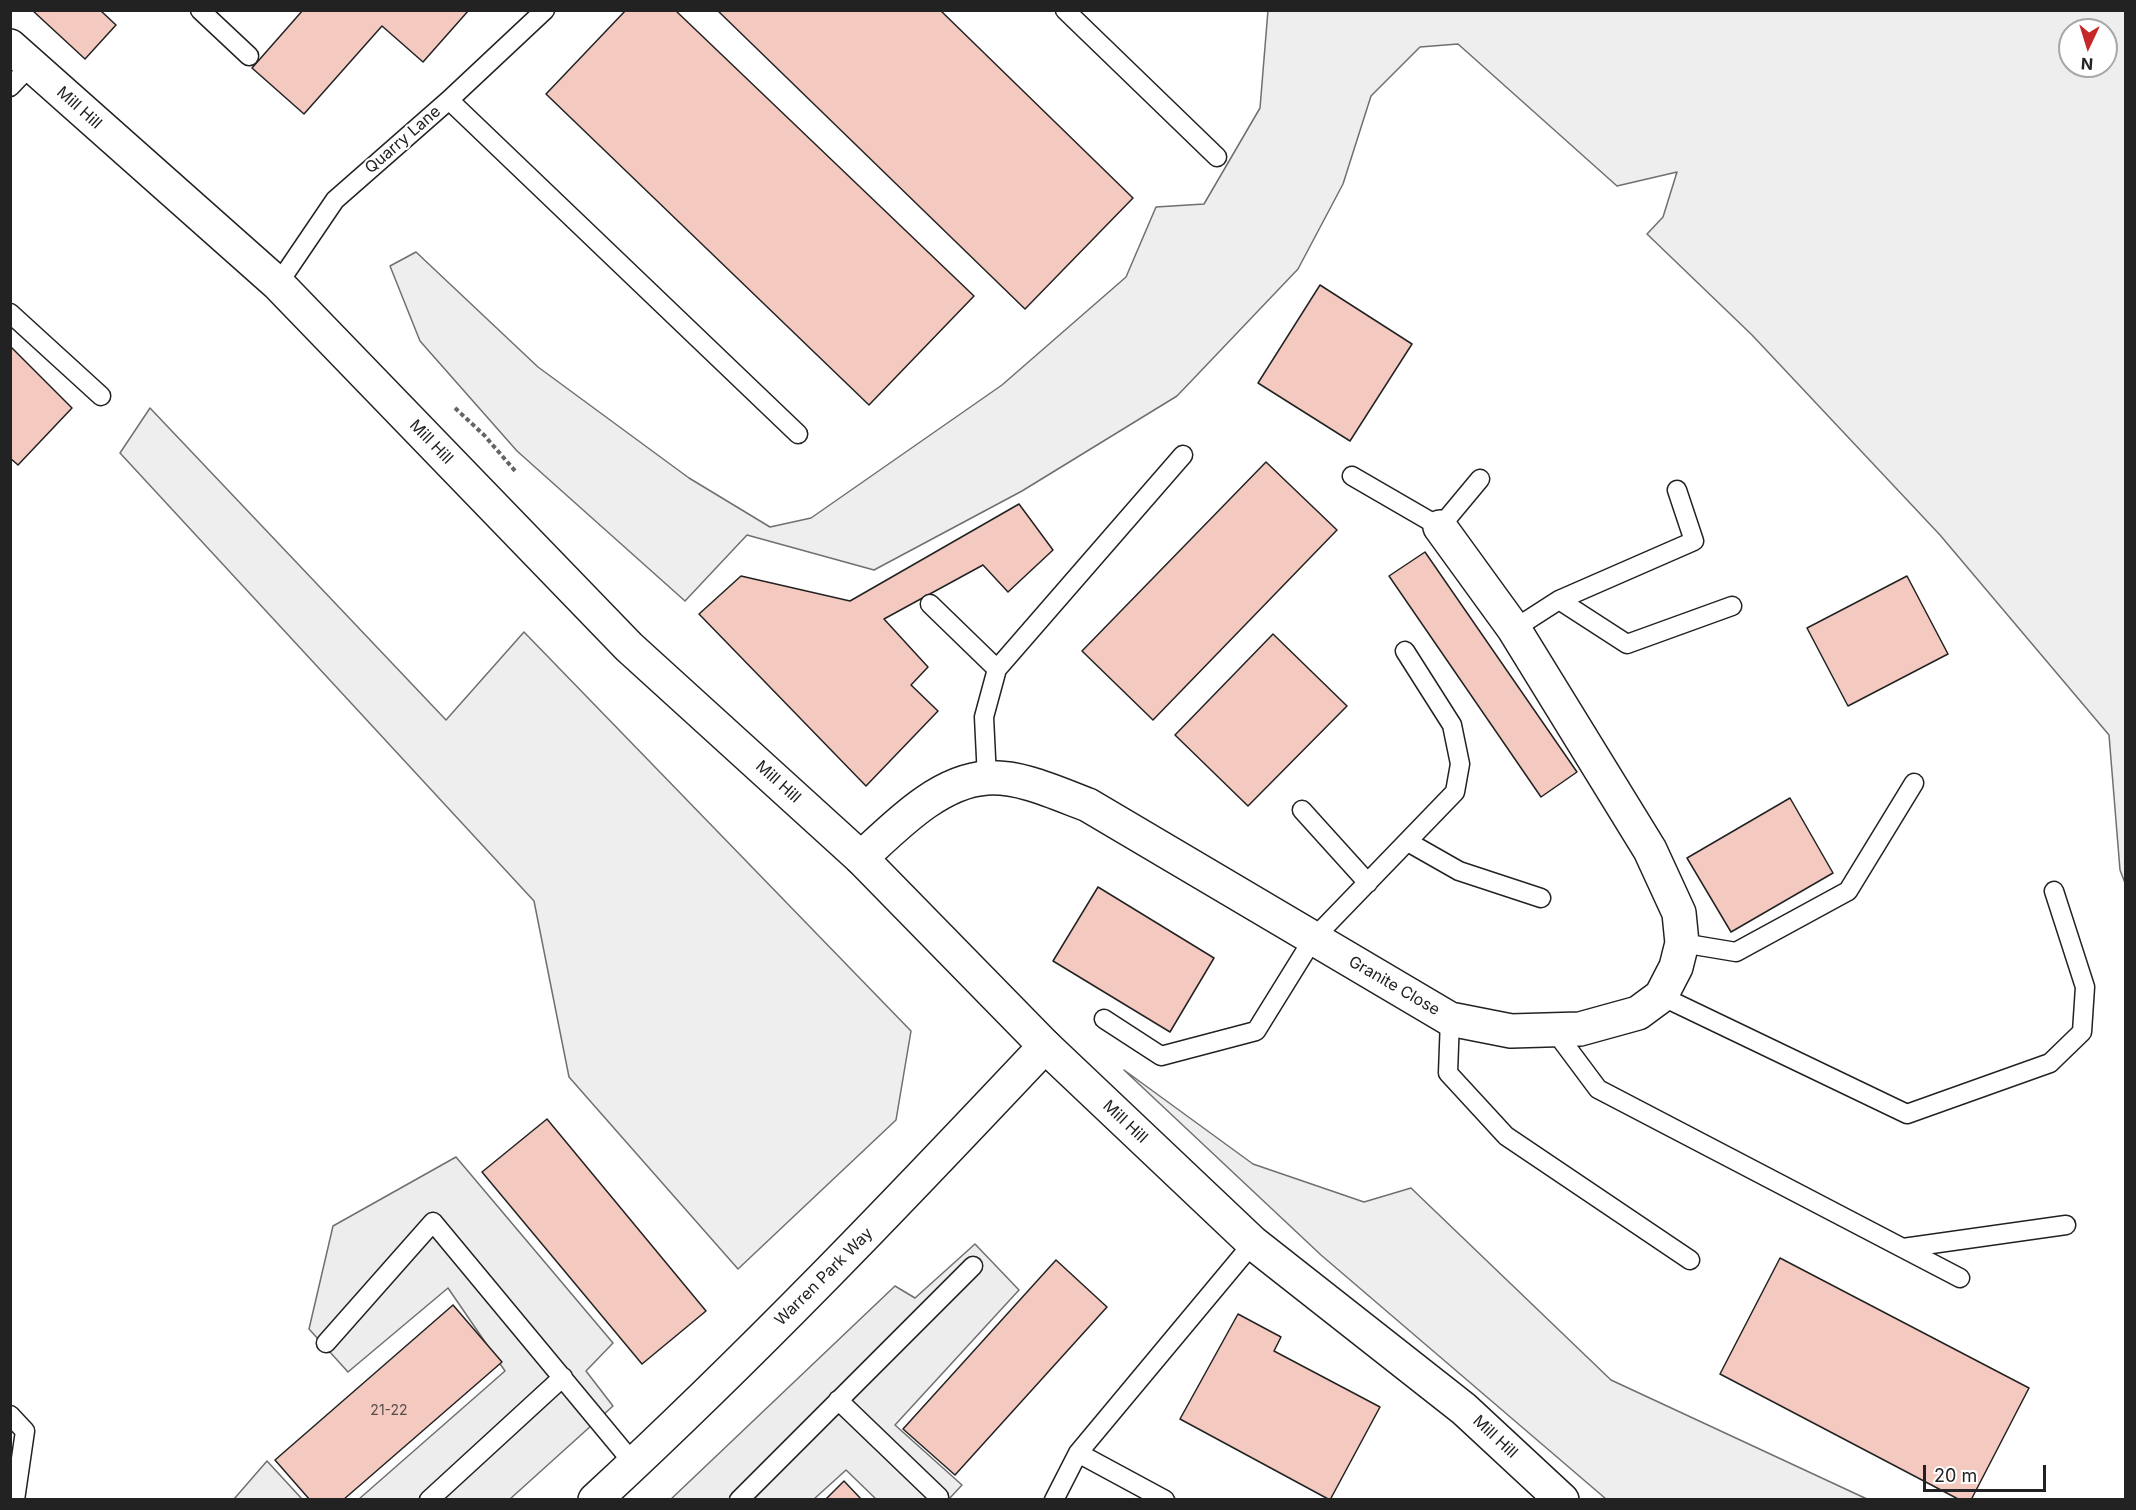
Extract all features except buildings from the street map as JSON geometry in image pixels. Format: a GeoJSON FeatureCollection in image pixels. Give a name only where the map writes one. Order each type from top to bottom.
{"type":"FeatureCollection","features":[{"type":"Feature","properties":{"kind":"street","name":"Mill Hill"},"geometry":{"type":"LineString","coordinates":[[17,66],[278,284],[629,647],[861,858],[1046,1046],[1253,1243],[1464,1409],[1562,1500]]}},
{"type":"Feature","properties":{"kind":"street","name":"Granite Close"},"geometry":{"type":"LineString","coordinates":[[861,858],[920,807],[950,787],[987,778],[1031,784],[1088,806],[1450,1019],[1511,1031],[1554,1030],[1580,1029],[1638,1013],[1661,996],[1676,967],[1682,943],[1679,914],[1650,850],[1514,629],[1440,527]]}},
{"type":"Feature","properties":{"kind":"street","name":"Warren Park Way"},"geometry":{"type":"LineString","coordinates":[[595,1500],[735,1368],[1046,1046]]}},
{"type":"Feature","properties":{"kind":"lane"},"geometry":{"type":"LineString","coordinates":[[200,10],[249,56]]}},
{"type":"Feature","properties":{"kind":"lane","name":"Quarry Lane"},"geometry":{"type":"LineString","coordinates":[[278,284],[335,200],[449,100],[545,10]]}},
{"type":"Feature","properties":{"kind":"lane"},"geometry":{"type":"LineString","coordinates":[[1065,10],[1217,157]]}},
{"type":"Feature","properties":{"kind":"lane"},"geometry":{"type":"LineString","coordinates":[[449,100],[798,434]]}},
{"type":"Feature","properties":{"kind":"lane"},"geometry":{"type":"LineString","coordinates":[[10,313],[101,396]]}},
{"type":"Feature","properties":{"kind":"lane"},"geometry":{"type":"LineString","coordinates":[[987,778],[984,717],[997,669],[1183,455]]}},
{"type":"Feature","properties":{"kind":"lane"},"geometry":{"type":"LineString","coordinates":[[1352,476],[1440,527],[1480,479]]}},
{"type":"Feature","properties":{"kind":"lane"},"geometry":{"type":"LineString","coordinates":[[1514,629],[1559,600],[1694,541],[1677,490]]}},
{"type":"Feature","properties":{"kind":"lane"},"geometry":{"type":"LineString","coordinates":[[1559,600],[1627,644],[1732,606]]}},
{"type":"Feature","properties":{"kind":"lane"},"geometry":{"type":"LineString","coordinates":[[930,604],[997,669]]}},
{"type":"Feature","properties":{"kind":"lane"},"geometry":{"type":"LineString","coordinates":[[1104,1019],[1161,1056],[1256,1031],[1313,939],[1455,792],[1460,764],[1452,725],[1406,651]]}},
{"type":"Feature","properties":{"kind":"lane"},"geometry":{"type":"LineString","coordinates":[[1682,943],[1736,952],[1848,891],[1914,783]]}},
{"type":"Feature","properties":{"kind":"lane"},"geometry":{"type":"LineString","coordinates":[[1302,810],[1368,883]]}},
{"type":"Feature","properties":{"kind":"lane"},"geometry":{"type":"LineString","coordinates":[[1408,842],[1459,871],[1541,898]]}},
{"type":"Feature","properties":{"kind":"lane"},"geometry":{"type":"LineString","coordinates":[[1661,996],[1907,1114],[2050,1063],[2082,1032],[2085,987],[2054,891]]}},
{"type":"Feature","properties":{"kind":"lane"},"geometry":{"type":"LineString","coordinates":[[1450,1019],[1448,1073],[1506,1136],[1690,1260]]}},
{"type":"Feature","properties":{"kind":"lane"},"geometry":{"type":"LineString","coordinates":[[1554,1030],[1598,1089],[1960,1278]]}},
{"type":"Feature","properties":{"kind":"lane"},"geometry":{"type":"LineString","coordinates":[[326,1343],[433,1222],[634,1464]]}},
{"type":"Feature","properties":{"kind":"lane"},"geometry":{"type":"LineString","coordinates":[[1903,1248],[2066,1225]]}},
{"type":"Feature","properties":{"kind":"lane"},"geometry":{"type":"LineString","coordinates":[[1054,1500],[1078,1454],[1253,1243]]}},
{"type":"Feature","properties":{"kind":"lane"},"geometry":{"type":"LineString","coordinates":[[739,1500],[973,1266]]}},
{"type":"Feature","properties":{"kind":"lane"},"geometry":{"type":"LineString","coordinates":[[429,1500],[562,1377]]}},
{"type":"Feature","properties":{"kind":"lane"},"geometry":{"type":"LineString","coordinates":[[838,1400],[939,1497]]}},
{"type":"Feature","properties":{"kind":"lane"},"geometry":{"type":"LineString","coordinates":[[10,1415],[25,1431],[15,1500]]}},
{"type":"Feature","properties":{"kind":"lane"},"geometry":{"type":"LineString","coordinates":[[1078,1454],[1165,1500]]}},
{"type":"Feature","properties":{"kind":"shaded area"},"geometry":{"type":"Polygon","coordinates":[[[1268,10],[2125,11],[2125,883],[2120,870],[2109,735],[1940,535],[1752,335],[1647,234],[1663,217],[1677,172],[1617,186],[1458,44],[1420,47],[1371,96],[1343,184],[1298,269],[1177,396],[1022,491],[874,570],[747,535],[685,601],[517,451],[420,341],[390,266],[416,252],[538,367],[689,478],[770,527],[811,518],[1002,385],[1126,277],[1156,207],[1204,204],[1260,108],[1268,10]]]}},
{"type":"Feature","properties":{"kind":"shaded area"},"geometry":{"type":"Polygon","coordinates":[[[150,408],[446,720],[524,632],[911,1031],[896,1120],[738,1269],[569,1077],[534,901],[120,453],[150,408]]]}},
{"type":"Feature","properties":{"kind":"shaded area"},"geometry":{"type":"Polygon","coordinates":[[[1124,1070],[1253,1164],[1364,1202],[1411,1188],[1611,1380],[1867,1499],[1606,1499],[1321,1255],[1124,1070]]]}},
{"type":"Feature","properties":{"kind":"shaded area"},"geometry":{"type":"Polygon","coordinates":[[[456,1157],[613,1343],[586,1371],[613,1406],[510,1499],[359,1499],[505,1371],[448,1288],[348,1372],[309,1329],[333,1226],[456,1157]]]}},
{"type":"Feature","properties":{"kind":"shaded area"},"geometry":{"type":"Polygon","coordinates":[[[975,1244],[1019,1290],[895,1425],[962,1485],[949,1499],[876,1499],[846,1470],[814,1499],[670,1500],[895,1286],[915,1298],[975,1244]]]}},
{"type":"Feature","properties":{"kind":"shaded area"},"geometry":{"type":"Polygon","coordinates":[[[267,1461],[302,1499],[234,1499],[267,1461]]]}}]}
